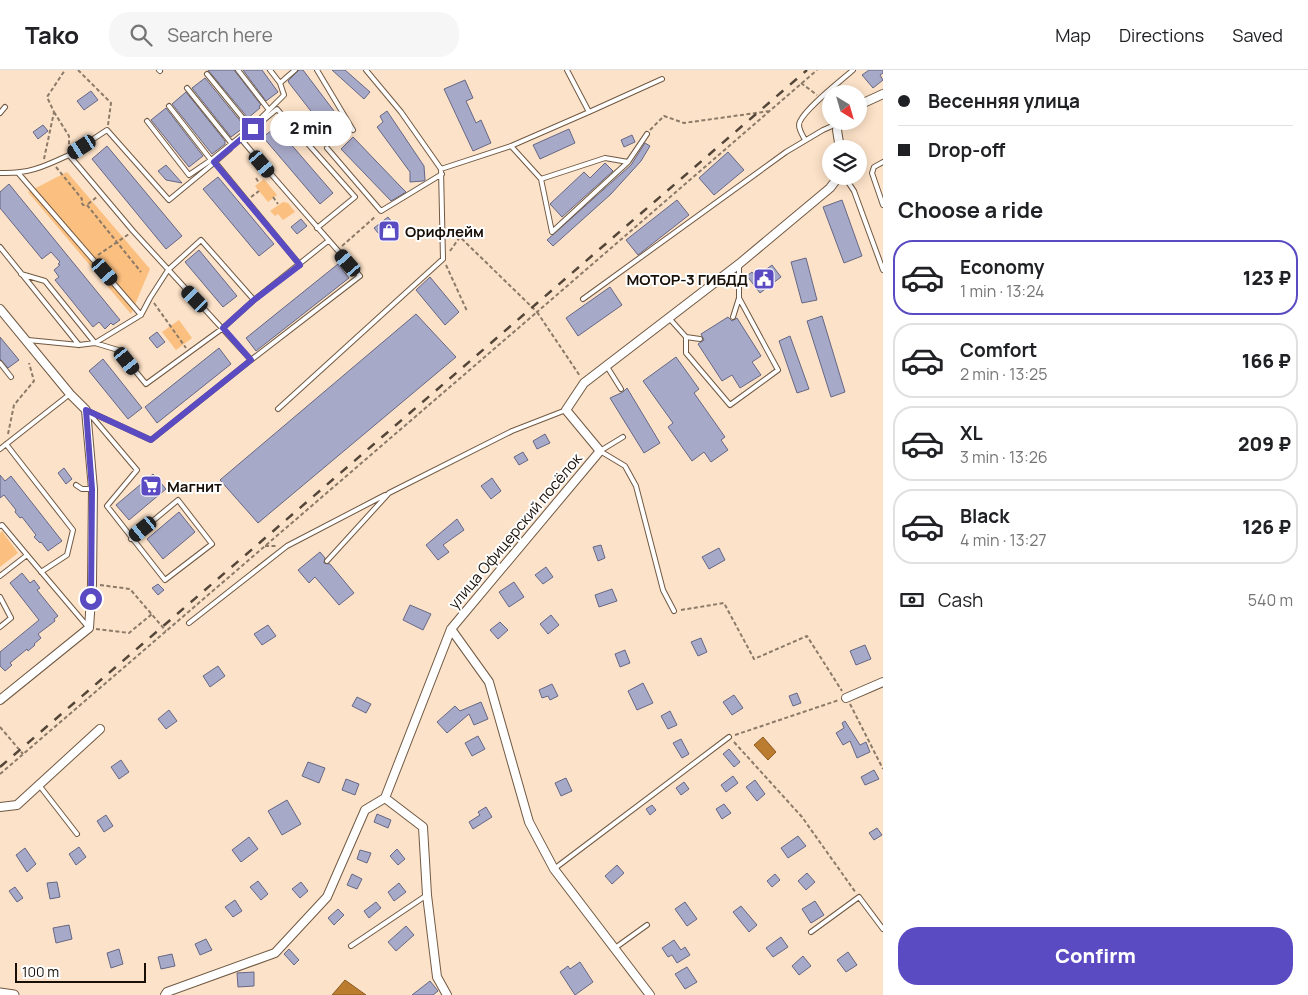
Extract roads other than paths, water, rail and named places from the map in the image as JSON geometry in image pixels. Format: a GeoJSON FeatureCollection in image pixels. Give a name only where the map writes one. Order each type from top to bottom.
{"type":"FeatureCollection","features":[{"type":"Feature","properties":{"kind":"street"},"geometry":{"type":"LineString","coordinates":[[868,101],[883,94]]}},
{"type":"Feature","properties":{"kind":"street"},"geometry":{"type":"LineString","coordinates":[[600,451],[566,410],[584,383],[739,264],[832,185]]}},
{"type":"Feature","properties":{"kind":"street"},"geometry":{"type":"LineString","coordinates":[[0,309],[70,394],[86,410],[92,489],[92,584],[89,628],[0,700]]}},
{"type":"Feature","properties":{"kind":"street","name":"улица Офицерский посёлок"},"geometry":{"type":"LineString","coordinates":[[385,798],[451,629],[600,451]]}},
{"type":"Feature","properties":{"kind":"street","name":"улица Офицерский посёлок"},"geometry":{"type":"LineString","coordinates":[[451,629],[489,682],[528,822],[554,869],[650,995]]}},
{"type":"Feature","properties":{"kind":"street"},"geometry":{"type":"LineString","coordinates":[[846,698],[883,682]]}},
{"type":"Feature","properties":{"kind":"street"},"geometry":{"type":"LineString","coordinates":[[0,807],[17,805],[100,728]]}},
{"type":"Feature","properties":{"kind":"street"},"geometry":{"type":"LineString","coordinates":[[165,995],[167,992],[275,953],[327,897],[365,810],[385,798],[423,827],[427,895],[437,977],[447,995]]}},
{"type":"Feature","properties":{"kind":"street"},"geometry":{"type":"LineString","coordinates":[[0,993],[14,995]]}},
{"type":"Feature","properties":{"kind":"lane"},"geometry":{"type":"LineString","coordinates":[[238,70],[269,110]]}},
{"type":"Feature","properties":{"kind":"lane"},"geometry":{"type":"LineString","coordinates":[[0,173],[18,174],[43,167],[69,155],[107,130],[168,200],[251,128],[284,95],[280,83],[270,70]]}},
{"type":"Feature","properties":{"kind":"lane"},"geometry":{"type":"LineString","coordinates":[[280,83],[295,70]]}},
{"type":"Feature","properties":{"kind":"lane"},"geometry":{"type":"LineString","coordinates":[[317,70],[353,130]]}},
{"type":"Feature","properties":{"kind":"lane"},"geometry":{"type":"LineString","coordinates":[[278,408],[443,259],[441,171],[402,112],[366,70]]}},
{"type":"Feature","properties":{"kind":"lane"},"geometry":{"type":"LineString","coordinates":[[567,70],[589,112]]}},
{"type":"Feature","properties":{"kind":"lane"},"geometry":{"type":"LineString","coordinates":[[805,140],[799,125],[800,120],[824,95],[853,70]]}},
{"type":"Feature","properties":{"kind":"lane"},"geometry":{"type":"LineString","coordinates":[[207,74],[251,128]]}},
{"type":"Feature","properties":{"kind":"lane"},"geometry":{"type":"LineString","coordinates":[[326,148],[381,211],[441,171],[511,146],[662,79]]}},
{"type":"Feature","properties":{"kind":"lane"},"geometry":{"type":"LineString","coordinates":[[187,88],[232,144]]}},
{"type":"Feature","properties":{"kind":"lane"},"geometry":{"type":"LineString","coordinates":[[169,106],[300,265]]}},
{"type":"Feature","properties":{"kind":"lane"},"geometry":{"type":"LineString","coordinates":[[0,113],[5,107]]}},
{"type":"Feature","properties":{"kind":"lane"},"geometry":{"type":"LineString","coordinates":[[147,122],[189,175],[213,161],[277,109],[355,197],[317,228]]}},
{"type":"Feature","properties":{"kind":"lane"},"geometry":{"type":"LineString","coordinates":[[583,299],[805,140],[824,130]]}},
{"type":"Feature","properties":{"kind":"lane"},"geometry":{"type":"LineString","coordinates":[[511,146],[541,180],[552,232],[628,162],[646,134]]}},
{"type":"Feature","properties":{"kind":"lane"},"geometry":{"type":"LineString","coordinates":[[86,410],[151,440],[360,276],[241,139]]}},
{"type":"Feature","properties":{"kind":"lane"},"geometry":{"type":"LineString","coordinates":[[69,155],[133,231],[251,360]]}},
{"type":"Feature","properties":{"kind":"lane"},"geometry":{"type":"LineString","coordinates":[[541,180],[605,158],[628,162]]}},
{"type":"Feature","properties":{"kind":"lane"},"geometry":{"type":"LineString","coordinates":[[883,162],[874,167],[872,173],[883,205]]}},
{"type":"Feature","properties":{"kind":"lane"},"geometry":{"type":"LineString","coordinates":[[18,174],[141,315]]}},
{"type":"Feature","properties":{"kind":"lane"},"geometry":{"type":"LineString","coordinates":[[850,185],[854,191],[883,270]]}},
{"type":"Feature","properties":{"kind":"lane"},"geometry":{"type":"LineString","coordinates":[[95,343],[141,315],[168,270],[201,240],[254,300]]}},
{"type":"Feature","properties":{"kind":"lane"},"geometry":{"type":"LineString","coordinates":[[26,340],[79,345],[95,343],[118,350],[146,384],[223,328],[254,300],[328,241]]}},
{"type":"Feature","properties":{"kind":"lane"},"geometry":{"type":"LineString","coordinates":[[0,247],[79,345]]}},
{"type":"Feature","properties":{"kind":"lane"},"geometry":{"type":"LineString","coordinates":[[733,318],[739,298],[739,264]]}},
{"type":"Feature","properties":{"kind":"lane"},"geometry":{"type":"LineString","coordinates":[[21,274],[45,281],[95,343]]}},
{"type":"Feature","properties":{"kind":"lane"},"geometry":{"type":"LineString","coordinates":[[669,317],[686,337],[686,353],[730,405],[778,370],[739,298]]}},
{"type":"Feature","properties":{"kind":"lane"},"geometry":{"type":"LineString","coordinates":[[686,337],[700,339]]}},
{"type":"Feature","properties":{"kind":"lane"},"geometry":{"type":"LineString","coordinates":[[0,362],[11,377]]}},
{"type":"Feature","properties":{"kind":"lane"},"geometry":{"type":"LineString","coordinates":[[606,366],[620,389]]}},
{"type":"Feature","properties":{"kind":"lane"},"geometry":{"type":"LineString","coordinates":[[0,449],[70,394]]}},
{"type":"Feature","properties":{"kind":"lane"},"geometry":{"type":"LineString","coordinates":[[86,410],[137,470],[107,506],[132,539],[165,580],[212,544],[178,500],[132,539]]}},
{"type":"Feature","properties":{"kind":"lane"},"geometry":{"type":"LineString","coordinates":[[189,623],[287,546],[512,431],[566,410]]}},
{"type":"Feature","properties":{"kind":"lane"},"geometry":{"type":"LineString","coordinates":[[623,438],[600,451],[625,466],[636,486],[663,590],[674,610]]}},
{"type":"Feature","properties":{"kind":"lane"},"geometry":{"type":"LineString","coordinates":[[6,444],[73,530],[66,555],[41,572]]}},
{"type":"Feature","properties":{"kind":"lane"},"geometry":{"type":"LineString","coordinates":[[76,485],[82,489],[92,489]]}},
{"type":"Feature","properties":{"kind":"lane"},"geometry":{"type":"LineString","coordinates":[[327,561],[389,493]]}},
{"type":"Feature","properties":{"kind":"lane"},"geometry":{"type":"LineString","coordinates":[[0,526],[2,525],[89,628]]}},
{"type":"Feature","properties":{"kind":"lane"},"geometry":{"type":"LineString","coordinates":[[0,576],[27,555]]}},
{"type":"Feature","properties":{"kind":"lane"},"geometry":{"type":"LineString","coordinates":[[0,596],[11,618],[0,628]]}},
{"type":"Feature","properties":{"kind":"lane"},"geometry":{"type":"LineString","coordinates":[[554,869],[729,737]]}},
{"type":"Feature","properties":{"kind":"lane"},"geometry":{"type":"LineString","coordinates":[[39,785],[77,834]]}},
{"type":"Feature","properties":{"kind":"lane"},"geometry":{"type":"LineString","coordinates":[[351,946],[427,895]]}},
{"type":"Feature","properties":{"kind":"lane"},"geometry":{"type":"LineString","coordinates":[[811,932],[859,897],[883,929]]}},
{"type":"Feature","properties":{"kind":"lane"},"geometry":{"type":"LineString","coordinates":[[615,948],[647,925]]}},
{"type":"Feature","properties":{"kind":"railway"},"geometry":{"type":"LineString","coordinates":[[0,767],[807,70]]}},
{"type":"Feature","properties":{"kind":"place","name":"Орифлейм"},"geometry":{"type":"Point","coordinates":[389,231]}},
{"type":"Feature","properties":{"kind":"place","name":"МОТОР-3 ГИБДД"},"geometry":{"type":"Point","coordinates":[764,279]}},
{"type":"Feature","properties":{"kind":"place","name":"Магнит"},"geometry":{"type":"Point","coordinates":[151,486]}}]}
